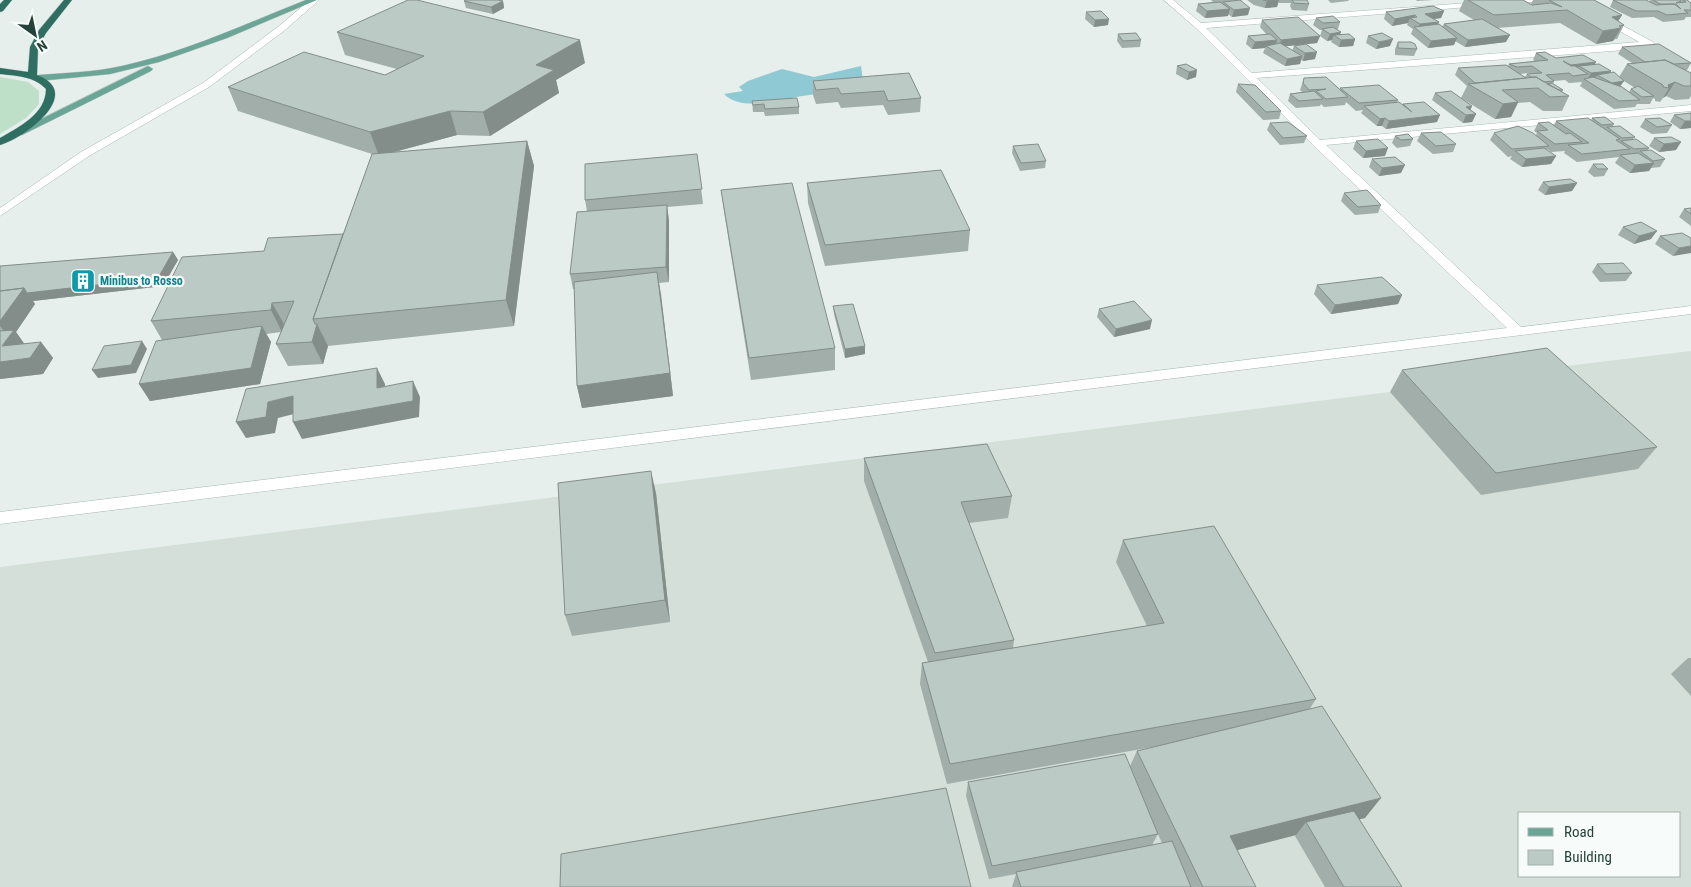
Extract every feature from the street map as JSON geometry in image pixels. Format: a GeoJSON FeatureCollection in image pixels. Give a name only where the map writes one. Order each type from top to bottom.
{"type":"FeatureCollection","features":[{"type":"Feature","properties":{"kind":"highway"},"geometry":{"type":"LineString","coordinates":[[0,8],[8,0]]}},
{"type":"Feature","properties":{"kind":"highway"},"geometry":{"type":"LineString","coordinates":[[35,77],[34,47],[42,32],[68,0]]}},
{"type":"Feature","properties":{"kind":"highway"},"geometry":{"type":"LineString","coordinates":[[0,71],[35,77],[50,87],[52,93],[47,109],[38,118],[0,142]]}},
{"type":"Feature","properties":{"kind":"main road"},"geometry":{"type":"LineString","coordinates":[[11,136],[183,52],[314,0]]}},
{"type":"Feature","properties":{"kind":"main road"},"geometry":{"type":"LineString","coordinates":[[35,77],[106,72],[183,52]]}},
{"type":"Feature","properties":{"kind":"street"},"geometry":{"type":"LineString","coordinates":[[0,212],[85,154],[206,85],[282,28],[314,0]]}},
{"type":"Feature","properties":{"kind":"street"},"geometry":{"type":"LineString","coordinates":[[1168,0],[1199,26],[1317,143],[1518,331]]}},
{"type":"Feature","properties":{"kind":"street"},"geometry":{"type":"LineString","coordinates":[[1199,26],[1532,0]]}},
{"type":"Feature","properties":{"kind":"street"},"geometry":{"type":"LineString","coordinates":[[1248,76],[1654,47],[1569,0]]}},
{"type":"Feature","properties":{"kind":"street"},"geometry":{"type":"LineString","coordinates":[[1317,143],[1691,108]]}},
{"type":"Feature","properties":{"kind":"street"},"geometry":{"type":"LineString","coordinates":[[0,518],[1691,310]]}},
{"type":"Feature","properties":{"kind":"shaded area"},"geometry":{"type":"Polygon","coordinates":[[[1691,351],[1691,887],[0,887],[0,567],[1390,392],[1533,370],[1691,351]]]}},
{"type":"Feature","properties":{"kind":"green space"},"geometry":{"type":"Polygon","coordinates":[[[0,77],[28,82],[39,91],[39,104],[26,118],[0,134],[0,77]]]}},
{"type":"Feature","properties":{"kind":"water"},"geometry":{"type":"Polygon","coordinates":[[[861,66],[864,88],[751,104],[731,99],[724,94],[743,91],[739,87],[748,81],[782,69],[814,77],[861,66]]]}},
{"type":"Feature","properties":{"kind":"building"},"geometry":{"type":"Polygon","coordinates":[[[408,0],[417,0],[580,40],[536,65],[554,70],[483,112],[450,111],[370,132],[228,87],[304,52],[385,75],[424,56],[337,32],[408,0]]]}},
{"type":"Feature","properties":{"kind":"building"},"geometry":{"type":"Polygon","coordinates":[[[1240,0],[1250,8],[1234,10],[1223,2],[1240,0]]]}},
{"type":"Feature","properties":{"kind":"building"},"geometry":{"type":"Polygon","coordinates":[[[1292,0],[1307,0],[1309,4],[1294,3],[1292,0]]]}},
{"type":"Feature","properties":{"kind":"building"},"geometry":{"type":"Polygon","coordinates":[[[1468,0],[1523,0],[1532,5],[1551,3],[1562,7],[1549,0],[1594,0],[1622,15],[1612,17],[1624,25],[1619,26],[1621,28],[1603,31],[1567,10],[1494,15],[1468,0]]]}},
{"type":"Feature","properties":{"kind":"building"},"geometry":{"type":"Polygon","coordinates":[[[1613,0],[1646,0],[1656,5],[1674,4],[1660,4],[1653,0],[1681,1],[1676,3],[1686,2],[1683,0],[1687,0],[1691,3],[1691,10],[1684,10],[1688,13],[1667,15],[1658,11],[1636,11],[1613,0]]]}},
{"type":"Feature","properties":{"kind":"building"},"geometry":{"type":"Polygon","coordinates":[[[464,1],[503,1],[491,7],[464,1]]]}},
{"type":"Feature","properties":{"kind":"building"},"geometry":{"type":"Polygon","coordinates":[[[1220,2],[1230,9],[1207,11],[1198,4],[1220,2]]]}},
{"type":"Feature","properties":{"kind":"building"},"geometry":{"type":"Polygon","coordinates":[[[1433,6],[1444,11],[1425,14],[1439,22],[1420,24],[1410,18],[1417,17],[1415,15],[1395,19],[1386,12],[1433,6]]]}},
{"type":"Feature","properties":{"kind":"building"},"geometry":{"type":"Polygon","coordinates":[[[1101,11],[1109,19],[1095,20],[1086,12],[1101,11]]]}},
{"type":"Feature","properties":{"kind":"building"},"geometry":{"type":"Polygon","coordinates":[[[1333,16],[1340,22],[1323,23],[1316,18],[1333,16]]]}},
{"type":"Feature","properties":{"kind":"building"},"geometry":{"type":"Polygon","coordinates":[[[1298,17],[1320,36],[1281,40],[1262,20],[1298,17]]]}},
{"type":"Feature","properties":{"kind":"building"},"geometry":{"type":"Polygon","coordinates":[[[1482,19],[1510,35],[1468,40],[1444,24],[1482,19]]]}},
{"type":"Feature","properties":{"kind":"building"},"geometry":{"type":"Polygon","coordinates":[[[1439,24],[1457,38],[1431,41],[1414,27],[1439,24]]]}},
{"type":"Feature","properties":{"kind":"building"},"geometry":{"type":"Polygon","coordinates":[[[1333,27],[1341,32],[1330,34],[1322,29],[1333,27]]]}},
{"type":"Feature","properties":{"kind":"building"},"geometry":{"type":"Polygon","coordinates":[[[1136,33],[1141,40],[1123,41],[1118,34],[1136,33]]]}},
{"type":"Feature","properties":{"kind":"building"},"geometry":{"type":"Polygon","coordinates":[[[1382,33],[1393,39],[1379,42],[1368,36],[1382,33]]]}},
{"type":"Feature","properties":{"kind":"building"},"geometry":{"type":"Polygon","coordinates":[[[1270,34],[1277,40],[1255,42],[1248,36],[1270,34]]]}},
{"type":"Feature","properties":{"kind":"building"},"geometry":{"type":"Polygon","coordinates":[[[1349,34],[1355,39],[1341,40],[1334,35],[1349,34]]]}},
{"type":"Feature","properties":{"kind":"building"},"geometry":{"type":"Polygon","coordinates":[[[1398,42],[1411,42],[1415,44],[1417,49],[1398,48],[1398,42]]]}},
{"type":"Feature","properties":{"kind":"building"},"geometry":{"type":"Polygon","coordinates":[[[1280,43],[1302,56],[1287,59],[1266,46],[1280,43]]]}},
{"type":"Feature","properties":{"kind":"building"},"geometry":{"type":"Polygon","coordinates":[[[1306,44],[1317,52],[1305,53],[1294,46],[1306,44]]]}},
{"type":"Feature","properties":{"kind":"building"},"geometry":{"type":"Polygon","coordinates":[[[1659,44],[1691,63],[1674,64],[1665,60],[1645,62],[1622,47],[1659,44]]]}},
{"type":"Feature","properties":{"kind":"building"},"geometry":{"type":"Polygon","coordinates":[[[1545,52],[1556,58],[1583,55],[1596,62],[1571,65],[1563,61],[1588,74],[1573,76],[1569,73],[1546,75],[1554,81],[1544,82],[1527,74],[1542,73],[1532,66],[1517,67],[1509,64],[1548,60],[1536,53],[1545,52]]]}},
{"type":"Feature","properties":{"kind":"building"},"geometry":{"type":"Polygon","coordinates":[[[1665,60],[1691,73],[1691,86],[1684,86],[1675,82],[1668,85],[1669,88],[1663,87],[1663,85],[1627,64],[1665,60]]]}},
{"type":"Feature","properties":{"kind":"building"},"geometry":{"type":"Polygon","coordinates":[[[1186,64],[1197,70],[1189,72],[1177,66],[1186,64]]]}},
{"type":"Feature","properties":{"kind":"building"},"geometry":{"type":"Polygon","coordinates":[[[1599,64],[1611,71],[1591,73],[1579,66],[1599,64]]]}},
{"type":"Feature","properties":{"kind":"building"},"geometry":{"type":"Polygon","coordinates":[[[1506,65],[1526,78],[1475,83],[1458,68],[1506,65]]]}},
{"type":"Feature","properties":{"kind":"building"},"geometry":{"type":"Polygon","coordinates":[[[1614,72],[1624,81],[1612,83],[1597,75],[1614,72]]]}},
{"type":"Feature","properties":{"kind":"building"},"geometry":{"type":"Polygon","coordinates":[[[909,73],[921,98],[888,101],[884,91],[841,94],[838,88],[816,90],[813,81],[909,73]]]}},
{"type":"Feature","properties":{"kind":"building"},"geometry":{"type":"Polygon","coordinates":[[[1326,77],[1348,97],[1326,99],[1316,91],[1326,89],[1309,90],[1303,83],[1304,78],[1326,77]]]}},
{"type":"Feature","properties":{"kind":"building"},"geometry":{"type":"Polygon","coordinates":[[[1536,77],[1569,96],[1550,97],[1538,88],[1502,90],[1518,102],[1503,104],[1468,84],[1536,77]]]}},
{"type":"Feature","properties":{"kind":"building"},"geometry":{"type":"Polygon","coordinates":[[[1593,77],[1622,87],[1640,100],[1619,101],[1584,79],[1593,77]]]}},
{"type":"Feature","properties":{"kind":"building"},"geometry":{"type":"Polygon","coordinates":[[[1552,83],[1563,90],[1547,84],[1552,83]]]}},
{"type":"Feature","properties":{"kind":"building"},"geometry":{"type":"Polygon","coordinates":[[[1238,84],[1255,85],[1281,111],[1266,112],[1238,84]]]}},
{"type":"Feature","properties":{"kind":"building"},"geometry":{"type":"Polygon","coordinates":[[[1379,85],[1398,100],[1359,103],[1340,88],[1379,85]]]}},
{"type":"Feature","properties":{"kind":"building"},"geometry":{"type":"Polygon","coordinates":[[[1638,86],[1654,96],[1642,97],[1631,89],[1638,86]]]}},
{"type":"Feature","properties":{"kind":"building"},"geometry":{"type":"Polygon","coordinates":[[[1314,91],[1323,99],[1299,101],[1290,94],[1314,91]]]}},
{"type":"Feature","properties":{"kind":"building"},"geometry":{"type":"Polygon","coordinates":[[[1451,91],[1472,106],[1466,107],[1476,114],[1466,115],[1435,93],[1451,91]]]}},
{"type":"Feature","properties":{"kind":"building"},"geometry":{"type":"Polygon","coordinates":[[[797,98],[799,107],[765,109],[764,104],[753,105],[752,101],[797,98]]]}},
{"type":"Feature","properties":{"kind":"building"},"geometry":{"type":"Polygon","coordinates":[[[1399,102],[1412,112],[1403,104],[1424,102],[1440,115],[1389,121],[1385,118],[1380,119],[1364,106],[1399,102]]]}},
{"type":"Feature","properties":{"kind":"building"},"geometry":{"type":"Polygon","coordinates":[[[1691,113],[1691,121],[1685,121],[1674,115],[1691,113]]]}},
{"type":"Feature","properties":{"kind":"building"},"geometry":{"type":"Polygon","coordinates":[[[1605,117],[1614,124],[1602,125],[1592,118],[1605,117]]]}},
{"type":"Feature","properties":{"kind":"building"},"geometry":{"type":"Polygon","coordinates":[[[1588,118],[1620,139],[1616,140],[1630,149],[1582,154],[1568,145],[1589,143],[1556,121],[1588,118]]]}},
{"type":"Feature","properties":{"kind":"building"},"geometry":{"type":"Polygon","coordinates":[[[1660,118],[1672,125],[1657,127],[1645,119],[1660,118]]]}},
{"type":"Feature","properties":{"kind":"building"},"geometry":{"type":"Polygon","coordinates":[[[1288,122],[1307,136],[1283,138],[1270,123],[1288,122]]]}},
{"type":"Feature","properties":{"kind":"building"},"geometry":{"type":"Polygon","coordinates":[[[1549,122],[1582,142],[1555,144],[1537,131],[1548,130],[1538,123],[1549,122]]]}},
{"type":"Feature","properties":{"kind":"building"},"geometry":{"type":"Polygon","coordinates":[[[1518,126],[1533,133],[1549,146],[1512,149],[1494,133],[1518,126]]]}},
{"type":"Feature","properties":{"kind":"building"},"geometry":{"type":"Polygon","coordinates":[[[1620,126],[1635,137],[1622,138],[1607,127],[1620,126]]]}},
{"type":"Feature","properties":{"kind":"building"},"geometry":{"type":"Polygon","coordinates":[[[1441,132],[1456,144],[1436,146],[1421,133],[1441,132]]]}},
{"type":"Feature","properties":{"kind":"building"},"geometry":{"type":"Polygon","coordinates":[[[1408,134],[1413,139],[1401,140],[1395,136],[1408,134]]]}},
{"type":"Feature","properties":{"kind":"building"},"geometry":{"type":"Polygon","coordinates":[[[1671,137],[1681,142],[1664,144],[1654,138],[1671,137]]]}},
{"type":"Feature","properties":{"kind":"building"},"geometry":{"type":"Polygon","coordinates":[[[1378,139],[1388,148],[1366,151],[1356,141],[1378,139]]]}},
{"type":"Feature","properties":{"kind":"building"},"geometry":{"type":"Polygon","coordinates":[[[1636,139],[1649,148],[1634,149],[1621,141],[1636,139]]]}},
{"type":"Feature","properties":{"kind":"building"},"geometry":{"type":"Polygon","coordinates":[[[527,141],[506,300],[313,319],[372,154],[527,141]]]}},
{"type":"Feature","properties":{"kind":"building"},"geometry":{"type":"Polygon","coordinates":[[[1038,144],[1046,161],[1021,163],[1013,146],[1038,144]]]}},
{"type":"Feature","properties":{"kind":"building"},"geometry":{"type":"Polygon","coordinates":[[[1544,148],[1556,156],[1526,159],[1515,151],[1544,148]]]}},
{"type":"Feature","properties":{"kind":"building"},"geometry":{"type":"Polygon","coordinates":[[[1651,150],[1665,159],[1653,161],[1640,151],[1651,150]]]}},
{"type":"Feature","properties":{"kind":"building"},"geometry":{"type":"Polygon","coordinates":[[[1638,153],[1654,163],[1635,165],[1620,155],[1638,153]]]}},
{"type":"Feature","properties":{"kind":"building"},"geometry":{"type":"Polygon","coordinates":[[[697,154],[702,189],[585,200],[585,164],[697,154]]]}},
{"type":"Feature","properties":{"kind":"building"},"geometry":{"type":"Polygon","coordinates":[[[1395,157],[1405,165],[1382,168],[1372,159],[1395,157]]]}},
{"type":"Feature","properties":{"kind":"building"},"geometry":{"type":"Polygon","coordinates":[[[1593,164],[1603,164],[1608,169],[1598,169],[1593,164]]]}},
{"type":"Feature","properties":{"kind":"building"},"geometry":{"type":"Polygon","coordinates":[[[941,170],[970,230],[825,245],[807,183],[941,170]]]}},
{"type":"Feature","properties":{"kind":"building"},"geometry":{"type":"Polygon","coordinates":[[[1570,179],[1577,183],[1549,187],[1543,182],[1570,179]]]}},
{"type":"Feature","properties":{"kind":"building"},"geometry":{"type":"Polygon","coordinates":[[[792,183],[835,348],[749,358],[721,190],[792,183]]]}},
{"type":"Feature","properties":{"kind":"building"},"geometry":{"type":"Polygon","coordinates":[[[1367,190],[1381,205],[1358,207],[1344,193],[1367,190]]]}},
{"type":"Feature","properties":{"kind":"building"},"geometry":{"type":"Polygon","coordinates":[[[667,205],[666,267],[570,274],[577,212],[667,205]]]}},
{"type":"Feature","properties":{"kind":"building"},"geometry":{"type":"Polygon","coordinates":[[[1691,208],[1691,214],[1684,209],[1691,208]]]}},
{"type":"Feature","properties":{"kind":"building"},"geometry":{"type":"Polygon","coordinates":[[[1641,222],[1657,231],[1639,236],[1623,227],[1641,222]]]}},
{"type":"Feature","properties":{"kind":"building"},"geometry":{"type":"Polygon","coordinates":[[[1682,233],[1691,238],[1691,246],[1679,248],[1660,236],[1682,233]]]}},
{"type":"Feature","properties":{"kind":"building"},"geometry":{"type":"Polygon","coordinates":[[[343,234],[313,319],[315,324],[317,324],[312,342],[276,344],[294,301],[272,303],[271,310],[151,321],[182,257],[264,251],[268,238],[343,234]]]}},
{"type":"Feature","properties":{"kind":"building","name":"Minibus to Rosso"},"geometry":{"type":"Polygon","coordinates":[[[173,252],[158,278],[27,293],[24,288],[0,291],[0,266],[173,252]]]}},
{"type":"Feature","properties":{"kind":"building"},"geometry":{"type":"Polygon","coordinates":[[[1623,263],[1632,273],[1606,274],[1597,264],[1623,263]]]}},
{"type":"Feature","properties":{"kind":"building"},"geometry":{"type":"Polygon","coordinates":[[[657,272],[670,373],[577,386],[574,282],[657,272]]]}},
{"type":"Feature","properties":{"kind":"building"},"geometry":{"type":"Polygon","coordinates":[[[1382,277],[1402,295],[1335,305],[1317,285],[1382,277]]]}},
{"type":"Feature","properties":{"kind":"building"},"geometry":{"type":"Polygon","coordinates":[[[24,288],[0,321],[0,291],[24,288]]]}},
{"type":"Feature","properties":{"kind":"building"},"geometry":{"type":"Polygon","coordinates":[[[1134,301],[1152,320],[1116,329],[1099,309],[1134,301]]]}},
{"type":"Feature","properties":{"kind":"building"},"geometry":{"type":"Polygon","coordinates":[[[853,304],[865,346],[845,349],[833,306],[853,304]]]}},
{"type":"Feature","properties":{"kind":"building"},"geometry":{"type":"Polygon","coordinates":[[[262,326],[251,368],[139,384],[156,341],[262,326]]]}},
{"type":"Feature","properties":{"kind":"building"},"geometry":{"type":"Polygon","coordinates":[[[14,330],[2,346],[41,342],[30,358],[0,362],[0,331],[14,330]]]}},
{"type":"Feature","properties":{"kind":"building"},"geometry":{"type":"Polygon","coordinates":[[[142,341],[131,365],[92,370],[104,346],[142,341]]]}},
{"type":"Feature","properties":{"kind":"building"},"geometry":{"type":"Polygon","coordinates":[[[1547,348],[1657,447],[1496,473],[1402,370],[1547,348]]]}},
{"type":"Feature","properties":{"kind":"building"},"geometry":{"type":"Polygon","coordinates":[[[377,368],[377,388],[413,381],[413,401],[293,422],[293,396],[268,402],[266,417],[236,422],[246,389],[377,368]]]}},
{"type":"Feature","properties":{"kind":"building"},"geometry":{"type":"Polygon","coordinates":[[[987,444],[1012,496],[961,502],[1014,640],[935,653],[864,458],[987,444]]]}},
{"type":"Feature","properties":{"kind":"building"},"geometry":{"type":"Polygon","coordinates":[[[651,471],[665,600],[565,615],[558,483],[651,471]]]}},
{"type":"Feature","properties":{"kind":"building"},"geometry":{"type":"Polygon","coordinates":[[[1214,526],[1316,699],[950,764],[922,663],[1164,623],[1123,540],[1214,526]]]}},
{"type":"Feature","properties":{"kind":"building"},"geometry":{"type":"Polygon","coordinates":[[[1322,706],[1381,798],[1230,836],[1256,887],[1203,887],[1137,751],[1322,706]]]}},
{"type":"Feature","properties":{"kind":"building"},"geometry":{"type":"Polygon","coordinates":[[[1125,754],[1158,834],[992,866],[968,782],[1125,754]]]}},
{"type":"Feature","properties":{"kind":"building"},"geometry":{"type":"Polygon","coordinates":[[[946,788],[971,887],[560,887],[561,854],[946,788]]]}},
{"type":"Feature","properties":{"kind":"building"},"geometry":{"type":"Polygon","coordinates":[[[1354,811],[1402,887],[1344,887],[1306,822],[1354,811]]]}},
{"type":"Feature","properties":{"kind":"building"},"geometry":{"type":"Polygon","coordinates":[[[1172,841],[1191,887],[1021,887],[1016,872],[1172,841]]]}},
{"type":"Feature","properties":{"kind":"place","name":"Minibus to Rosso"},"geometry":{"type":"Point","coordinates":[83,281]}}]}
